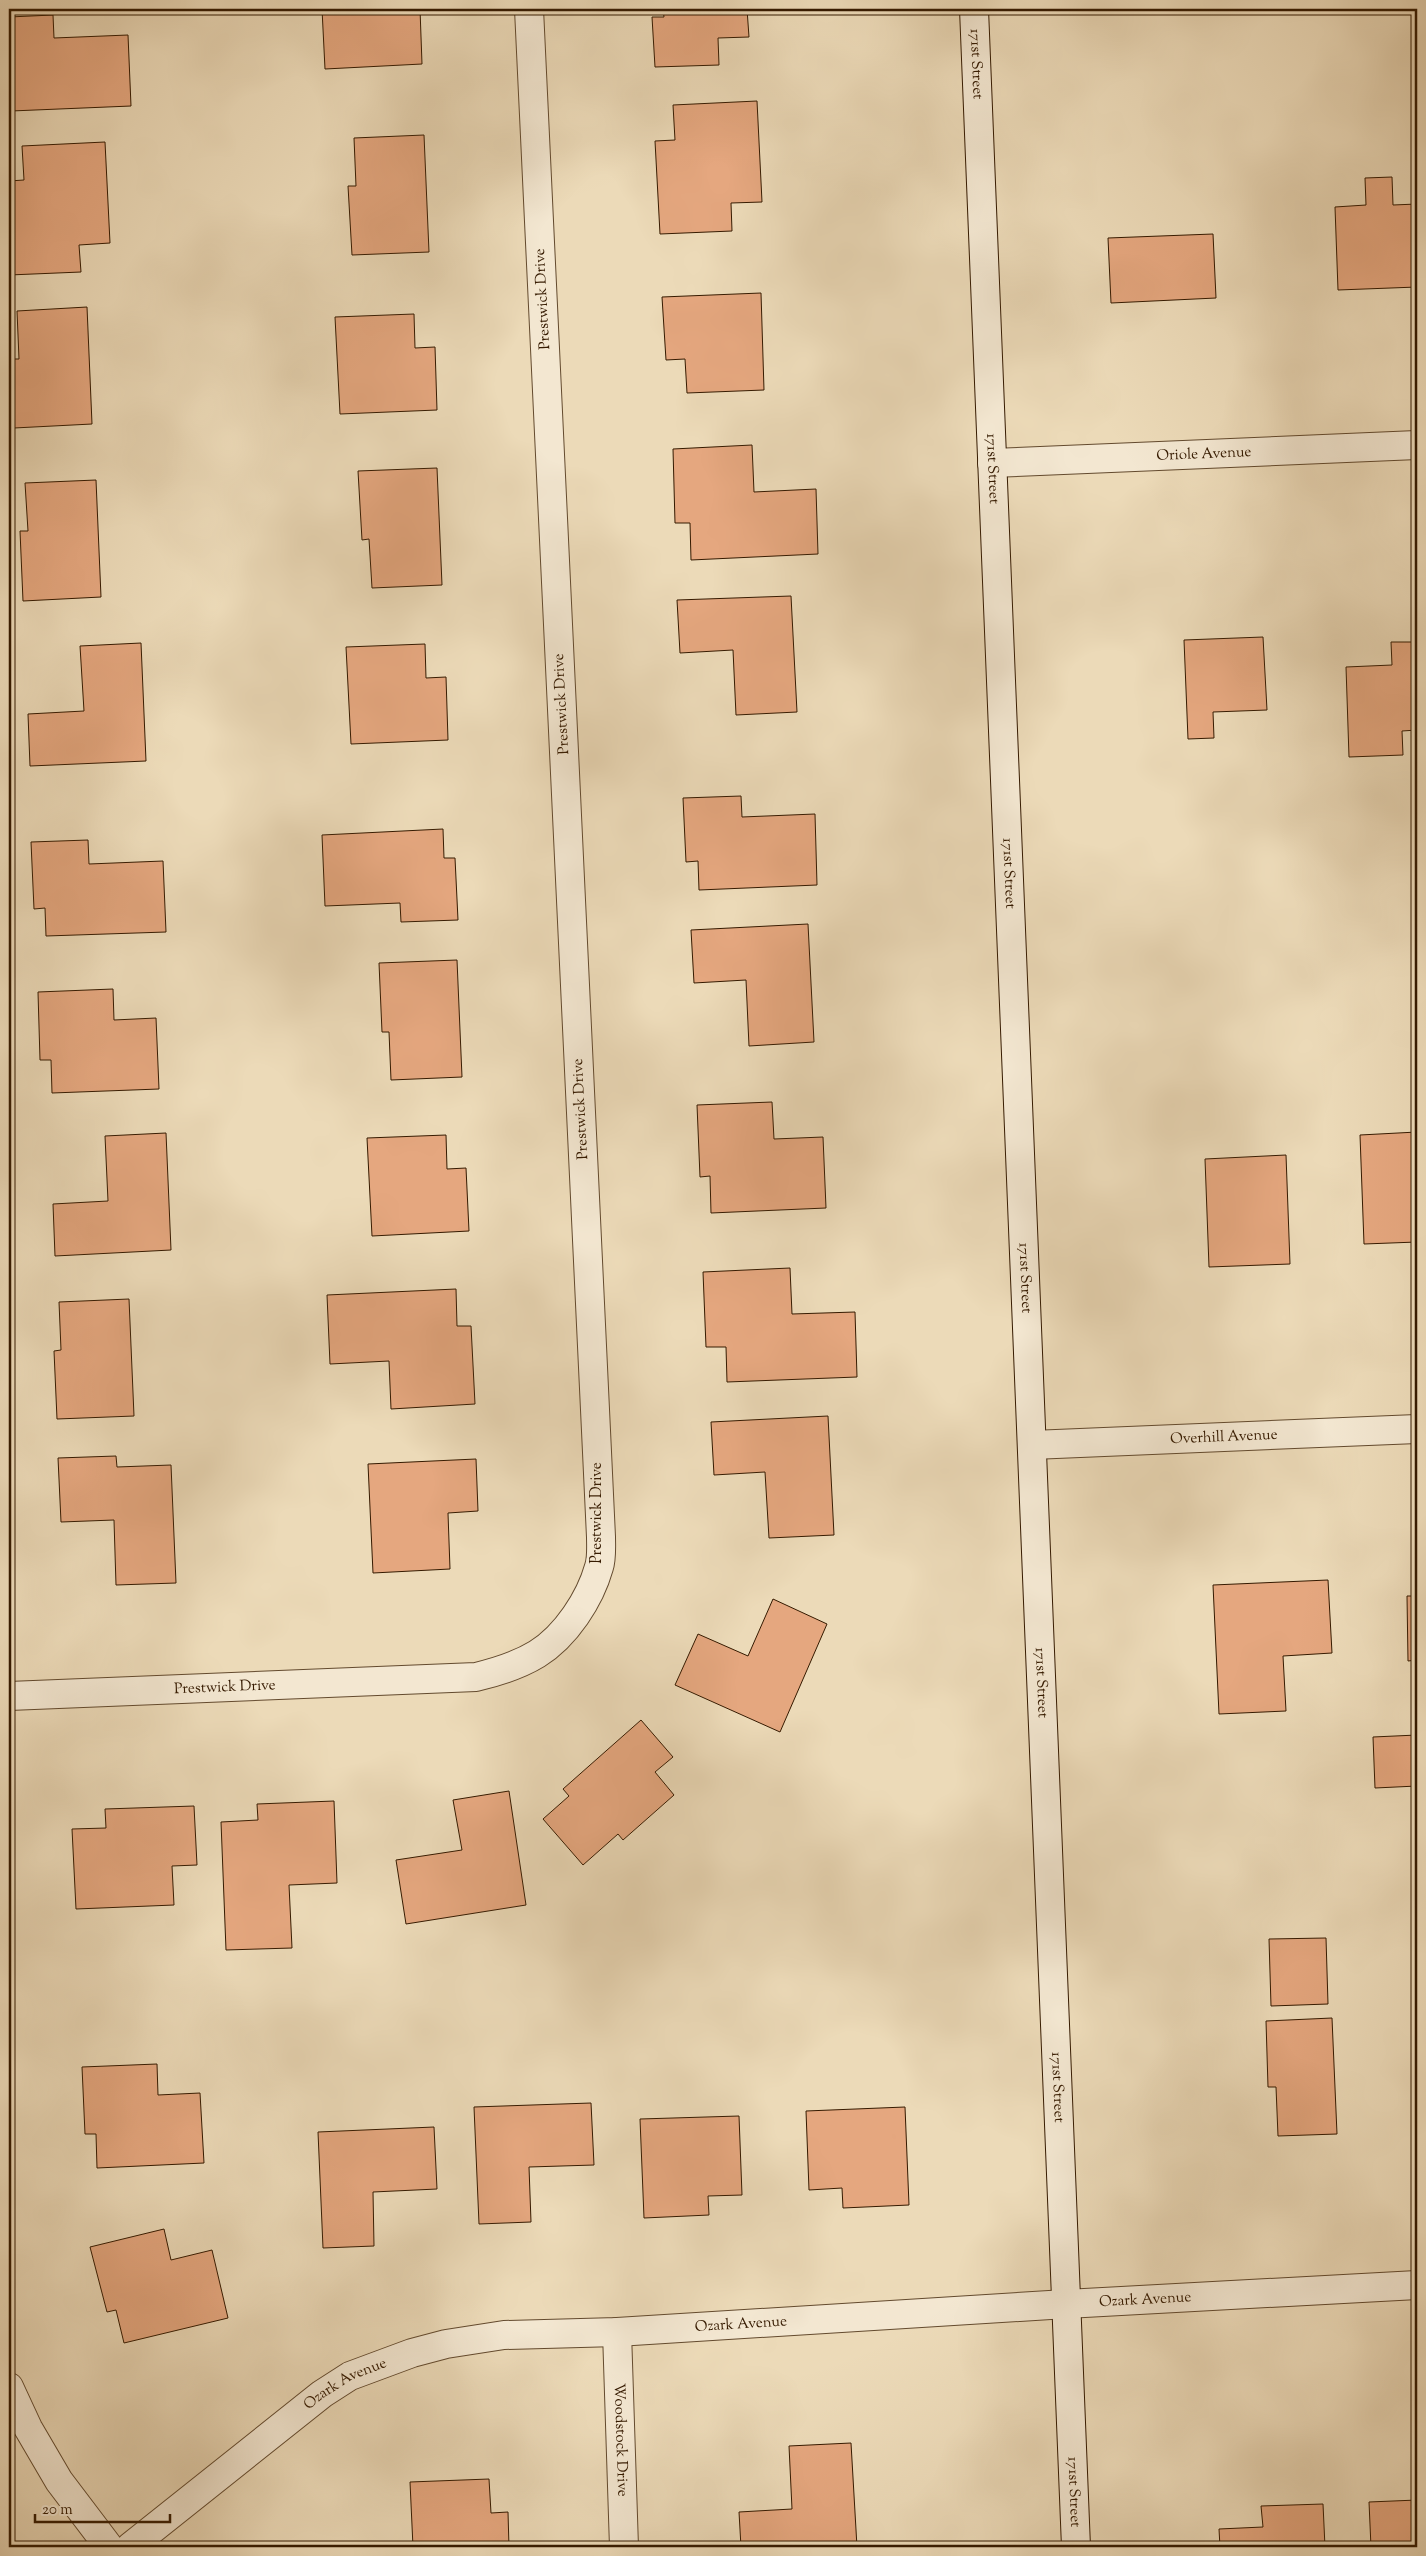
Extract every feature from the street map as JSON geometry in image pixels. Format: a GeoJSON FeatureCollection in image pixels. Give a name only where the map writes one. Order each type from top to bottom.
{"type":"FeatureCollection","features":[{"type":"Feature","properties":{"kind":"street","name":"Prestwick Drive"},"geometry":{"type":"LineString","coordinates":[[9,1696],[476,1677],[500,1671],[538,1654],[562,1632],[575,1616],[588,1596],[600,1566],[601,1536],[529,9]]}},
{"type":"Feature","properties":{"kind":"street","name":"171st Street"},"geometry":{"type":"LineString","coordinates":[[974,9],[1076,2547]]}},
{"type":"Feature","properties":{"kind":"street","name":"Oriole Avenue"},"geometry":{"type":"LineString","coordinates":[[992,463],[1417,445]]}},
{"type":"Feature","properties":{"kind":"street","name":"Overhill Avenue"},"geometry":{"type":"LineString","coordinates":[[1032,1445],[1417,1429]]}},
{"type":"Feature","properties":{"kind":"street","name":"Ozark Avenue"},"geometry":{"type":"LineString","coordinates":[[130,2547],[322,2394],[350,2376],[381,2363],[446,2344],[504,2335],[617,2332],[1066,2304],[1417,2285]]}},
{"type":"Feature","properties":{"kind":"street","name":"Woodstock Drive"},"geometry":{"type":"LineString","coordinates":[[617,2332],[624,2547]]}},
{"type":"Feature","properties":{"kind":"street"},"geometry":{"type":"LineString","coordinates":[[9,2387],[28,2428],[58,2481],[109,2547]]}},
{"type":"Feature","properties":{"kind":"building"},"geometry":{"type":"Polygon","coordinates":[[[322,9],[420,9],[422,64],[325,69],[322,9]]]}},
{"type":"Feature","properties":{"kind":"building"},"geometry":{"type":"Polygon","coordinates":[[[663,9],[747,9],[749,37],[718,38],[719,65],[655,67],[652,17],[664,17],[663,9]]]}},
{"type":"Feature","properties":{"kind":"building"},"geometry":{"type":"Polygon","coordinates":[[[53,15],[54,38],[128,35],[131,106],[11,111],[9,17],[53,15]]]}},
{"type":"Feature","properties":{"kind":"building"},"geometry":{"type":"Polygon","coordinates":[[[757,101],[762,202],[731,203],[732,231],[660,234],[655,141],[675,140],[673,105],[757,101]]]}},
{"type":"Feature","properties":{"kind":"building"},"geometry":{"type":"Polygon","coordinates":[[[424,135],[429,252],[352,255],[348,186],[356,186],[354,138],[424,135]]]}},
{"type":"Feature","properties":{"kind":"building"},"geometry":{"type":"Polygon","coordinates":[[[105,142],[110,243],[79,245],[81,272],[9,275],[9,181],[24,180],[22,146],[105,142]]]}},
{"type":"Feature","properties":{"kind":"building"},"geometry":{"type":"Polygon","coordinates":[[[1392,177],[1393,205],[1417,204],[1417,287],[1338,290],[1335,207],[1366,205],[1365,178],[1392,177]]]}},
{"type":"Feature","properties":{"kind":"building"},"geometry":{"type":"Polygon","coordinates":[[[1213,234],[1216,298],[1111,303],[1108,238],[1213,234]]]}},
{"type":"Feature","properties":{"kind":"building"},"geometry":{"type":"Polygon","coordinates":[[[761,293],[764,390],[687,393],[685,359],[666,360],[662,297],[761,293]]]}},
{"type":"Feature","properties":{"kind":"building"},"geometry":{"type":"Polygon","coordinates":[[[87,307],[92,424],[14,428],[11,359],[19,359],[17,311],[87,307]]]}},
{"type":"Feature","properties":{"kind":"building"},"geometry":{"type":"Polygon","coordinates":[[[414,314],[415,348],[435,347],[437,410],[340,414],[335,317],[414,314]]]}},
{"type":"Feature","properties":{"kind":"building"},"geometry":{"type":"Polygon","coordinates":[[[752,445],[754,492],[816,489],[818,554],[691,560],[690,523],[675,523],[673,449],[752,445]]]}},
{"type":"Feature","properties":{"kind":"building"},"geometry":{"type":"Polygon","coordinates":[[[437,468],[442,585],[372,588],[369,539],[362,540],[358,471],[437,468]]]}},
{"type":"Feature","properties":{"kind":"building"},"geometry":{"type":"Polygon","coordinates":[[[96,480],[101,597],[23,601],[20,531],[28,531],[25,483],[96,480]]]}},
{"type":"Feature","properties":{"kind":"building"},"geometry":{"type":"Polygon","coordinates":[[[791,596],[797,712],[736,715],[733,650],[680,653],[677,600],[791,596]]]}},
{"type":"Feature","properties":{"kind":"building"},"geometry":{"type":"Polygon","coordinates":[[[1263,637],[1267,710],[1213,712],[1214,738],[1188,739],[1184,640],[1263,637]]]}},
{"type":"Feature","properties":{"kind":"building"},"geometry":{"type":"Polygon","coordinates":[[[1391,642],[1417,642],[1417,730],[1402,731],[1403,755],[1349,757],[1346,667],[1392,665],[1391,642]]]}},
{"type":"Feature","properties":{"kind":"building"},"geometry":{"type":"Polygon","coordinates":[[[141,643],[146,761],[30,766],[28,714],[84,711],[80,646],[141,643]]]}},
{"type":"Feature","properties":{"kind":"building"},"geometry":{"type":"Polygon","coordinates":[[[425,644],[426,678],[446,677],[448,740],[351,744],[346,647],[425,644]]]}},
{"type":"Feature","properties":{"kind":"building"},"geometry":{"type":"Polygon","coordinates":[[[741,796],[742,817],[815,814],[817,885],[699,890],[698,861],[686,862],[683,798],[741,796]]]}},
{"type":"Feature","properties":{"kind":"building"},"geometry":{"type":"Polygon","coordinates":[[[443,829],[444,858],[455,858],[458,920],[401,922],[400,903],[325,906],[322,835],[443,829]]]}},
{"type":"Feature","properties":{"kind":"building"},"geometry":{"type":"Polygon","coordinates":[[[88,840],[89,864],[163,861],[166,932],[46,936],[45,908],[34,909],[31,842],[88,840]]]}},
{"type":"Feature","properties":{"kind":"building"},"geometry":{"type":"Polygon","coordinates":[[[808,924],[814,1042],[749,1046],[746,980],[694,983],[691,930],[808,924]]]}},
{"type":"Feature","properties":{"kind":"building"},"geometry":{"type":"Polygon","coordinates":[[[457,960],[462,1077],[391,1080],[389,1032],[382,1032],[379,963],[457,960]]]}},
{"type":"Feature","properties":{"kind":"building"},"geometry":{"type":"Polygon","coordinates":[[[113,989],[114,1020],[156,1018],[159,1089],[52,1093],[51,1060],[40,1060],[38,992],[113,989]]]}},
{"type":"Feature","properties":{"kind":"building"},"geometry":{"type":"Polygon","coordinates":[[[772,1102],[774,1139],[823,1137],[826,1208],[711,1213],[710,1176],[700,1177],[697,1105],[772,1102]]]}},
{"type":"Feature","properties":{"kind":"building"},"geometry":{"type":"Polygon","coordinates":[[[1417,1132],[1417,1242],[1364,1244],[1360,1135],[1417,1132]]]}},
{"type":"Feature","properties":{"kind":"building"},"geometry":{"type":"Polygon","coordinates":[[[166,1133],[171,1250],[55,1256],[53,1204],[108,1201],[105,1136],[166,1133]]]}},
{"type":"Feature","properties":{"kind":"building"},"geometry":{"type":"Polygon","coordinates":[[[446,1135],[447,1169],[466,1168],[469,1231],[372,1236],[367,1138],[446,1135]]]}},
{"type":"Feature","properties":{"kind":"building"},"geometry":{"type":"Polygon","coordinates":[[[1286,1155],[1290,1264],[1209,1267],[1205,1159],[1286,1155]]]}},
{"type":"Feature","properties":{"kind":"building"},"geometry":{"type":"Polygon","coordinates":[[[790,1268],[792,1314],[855,1312],[857,1377],[727,1382],[726,1347],[706,1347],[703,1272],[790,1268]]]}},
{"type":"Feature","properties":{"kind":"building"},"geometry":{"type":"Polygon","coordinates":[[[456,1289],[457,1326],[471,1326],[475,1404],[391,1409],[389,1361],[330,1364],[327,1295],[456,1289]]]}},
{"type":"Feature","properties":{"kind":"building"},"geometry":{"type":"Polygon","coordinates":[[[129,1299],[134,1416],[57,1419],[54,1351],[61,1350],[59,1302],[129,1299]]]}},
{"type":"Feature","properties":{"kind":"building"},"geometry":{"type":"Polygon","coordinates":[[[828,1416],[834,1535],[769,1538],[765,1472],[714,1475],[711,1422],[828,1416]]]}},
{"type":"Feature","properties":{"kind":"building"},"geometry":{"type":"Polygon","coordinates":[[[116,1456],[117,1467],[171,1465],[176,1583],[116,1585],[114,1520],[61,1522],[58,1458],[116,1456]]]}},
{"type":"Feature","properties":{"kind":"building"},"geometry":{"type":"Polygon","coordinates":[[[476,1459],[478,1511],[448,1513],[450,1569],[373,1573],[368,1464],[476,1459]]]}},
{"type":"Feature","properties":{"kind":"building"},"geometry":{"type":"Polygon","coordinates":[[[1328,1580],[1332,1653],[1283,1656],[1286,1711],[1219,1714],[1213,1585],[1328,1580]]]}},
{"type":"Feature","properties":{"kind":"building"},"geometry":{"type":"Polygon","coordinates":[[[1407,1596],[1417,1596],[1417,1660],[1408,1661],[1407,1596]]]}},
{"type":"Feature","properties":{"kind":"building"},"geometry":{"type":"Polygon","coordinates":[[[773,1599],[827,1624],[780,1732],[675,1685],[698,1634],[748,1656],[773,1599]]]}},
{"type":"Feature","properties":{"kind":"building"},"geometry":{"type":"Polygon","coordinates":[[[641,1720],[673,1757],[655,1772],[674,1795],[623,1840],[618,1834],[583,1865],[543,1819],[569,1796],[563,1789],[641,1720]]]}},
{"type":"Feature","properties":{"kind":"building"},"geometry":{"type":"Polygon","coordinates":[[[1417,1735],[1417,1786],[1375,1788],[1373,1737],[1417,1735]]]}},
{"type":"Feature","properties":{"kind":"building"},"geometry":{"type":"Polygon","coordinates":[[[509,1791],[526,1905],[406,1924],[396,1860],[462,1850],[453,1800],[509,1791]]]}},
{"type":"Feature","properties":{"kind":"building"},"geometry":{"type":"Polygon","coordinates":[[[334,1801],[337,1883],[289,1885],[292,1948],[226,1950],[221,1822],[258,1820],[257,1804],[334,1801]]]}},
{"type":"Feature","properties":{"kind":"building"},"geometry":{"type":"Polygon","coordinates":[[[194,1806],[197,1865],[172,1866],[174,1905],[76,1909],[72,1829],[106,1828],[105,1809],[194,1806]]]}},
{"type":"Feature","properties":{"kind":"building"},"geometry":{"type":"Polygon","coordinates":[[[1326,1938],[1328,2004],[1271,2006],[1269,1939],[1326,1938]]]}},
{"type":"Feature","properties":{"kind":"building"},"geometry":{"type":"Polygon","coordinates":[[[1332,2018],[1337,2134],[1278,2136],[1276,2087],[1268,2087],[1266,2021],[1332,2018]]]}},
{"type":"Feature","properties":{"kind":"building"},"geometry":{"type":"Polygon","coordinates":[[[157,2064],[158,2095],[200,2093],[204,2163],[97,2168],[96,2134],[85,2134],[82,2067],[157,2064]]]}},
{"type":"Feature","properties":{"kind":"building"},"geometry":{"type":"Polygon","coordinates":[[[591,2103],[594,2165],[529,2167],[531,2222],[479,2224],[474,2107],[591,2103]]]}},
{"type":"Feature","properties":{"kind":"building"},"geometry":{"type":"Polygon","coordinates":[[[905,2107],[909,2205],[843,2208],[842,2188],[809,2190],[806,2111],[905,2107]]]}},
{"type":"Feature","properties":{"kind":"building"},"geometry":{"type":"Polygon","coordinates":[[[739,2116],[742,2195],[708,2196],[709,2215],[644,2218],[640,2119],[739,2116]]]}},
{"type":"Feature","properties":{"kind":"building"},"geometry":{"type":"Polygon","coordinates":[[[434,2127],[437,2189],[373,2192],[374,2246],[323,2248],[318,2132],[434,2127]]]}},
{"type":"Feature","properties":{"kind":"building"},"geometry":{"type":"Polygon","coordinates":[[[164,2229],[171,2260],[212,2250],[228,2318],[124,2343],[116,2310],[107,2312],[90,2247],[164,2229]]]}},
{"type":"Feature","properties":{"kind":"building"},"geometry":{"type":"Polygon","coordinates":[[[851,2443],[857,2547],[741,2547],[739,2512],[792,2509],[789,2446],[851,2443]]]}},
{"type":"Feature","properties":{"kind":"building"},"geometry":{"type":"Polygon","coordinates":[[[489,2479],[491,2513],[508,2512],[509,2547],[413,2547],[410,2482],[489,2479]]]}},
{"type":"Feature","properties":{"kind":"building"},"geometry":{"type":"Polygon","coordinates":[[[1417,2500],[1417,2547],[1371,2547],[1369,2502],[1417,2500]]]}},
{"type":"Feature","properties":{"kind":"building"},"geometry":{"type":"Polygon","coordinates":[[[1323,2504],[1325,2547],[1220,2547],[1219,2529],[1263,2527],[1261,2506],[1323,2504]]]}}]}
